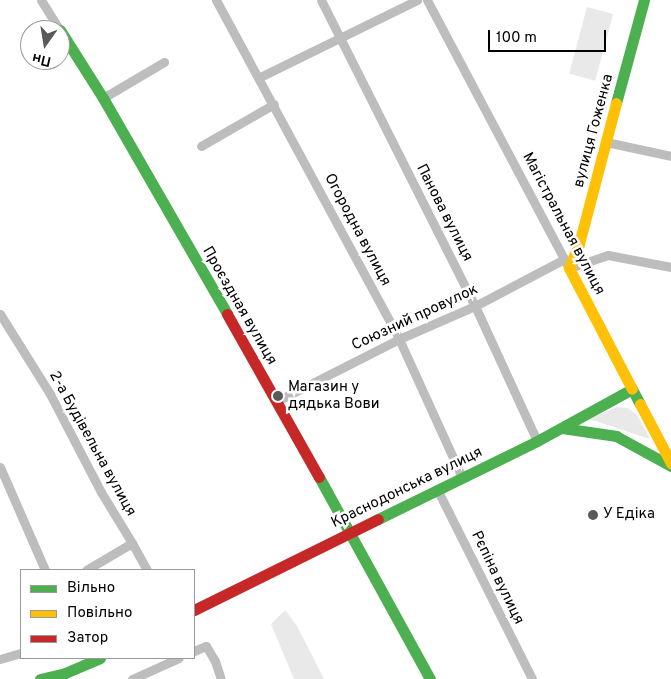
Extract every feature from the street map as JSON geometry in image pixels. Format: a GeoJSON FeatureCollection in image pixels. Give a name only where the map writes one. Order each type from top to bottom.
{"type":"FeatureCollection","features":[{"type":"Feature","properties":{"kind":"street","name":"Проєздная вулиця"},"geometry":{"type":"LineString","coordinates":[[41,0],[54,20]]}},
{"type":"Feature","properties":{"kind":"street","name":"Огородна вулиця"},"geometry":{"type":"LineString","coordinates":[[216,0],[260,76],[399,339],[462,477]]}},
{"type":"Feature","properties":{"kind":"street","name":"Панова вулиця"},"geometry":{"type":"LineString","coordinates":[[320,0],[475,306],[537,442]]}},
{"type":"Feature","properties":{"kind":"street"},"geometry":{"type":"LineString","coordinates":[[260,76],[417,0]]}},
{"type":"Feature","properties":{"kind":"street","name":"Магістральная вулиця"},"geometry":{"type":"LineString","coordinates":[[427,0],[671,464]]}},
{"type":"Feature","properties":{"kind":"street","name":"вулиця Гоженка"},"geometry":{"type":"LineString","coordinates":[[567,264],[579,244],[644,0]]}},
{"type":"Feature","properties":{"kind":"street","name":"Проєздная вулиця"},"geometry":{"type":"LineString","coordinates":[[70,45],[104,98],[277,401],[430,679]]}},
{"type":"Feature","properties":{"kind":"street"},"geometry":{"type":"LineString","coordinates":[[104,98],[164,62]]}},
{"type":"Feature","properties":{"kind":"street"},"geometry":{"type":"LineString","coordinates":[[201,146],[274,104]]}},
{"type":"Feature","properties":{"kind":"street"},"geometry":{"type":"LineString","coordinates":[[606,142],[671,156]]}},
{"type":"Feature","properties":{"kind":"street","name":"Союзний провулок"},"geometry":{"type":"LineString","coordinates":[[277,401],[399,339],[567,264],[608,255],[671,268]]}},
{"type":"Feature","properties":{"kind":"street","name":"2-а Будівельна вулиця"},"geometry":{"type":"LineString","coordinates":[[0,314],[50,394],[101,492],[146,569]]}},
{"type":"Feature","properties":{"kind":"street","name":"Краснодонська вулиця"},"geometry":{"type":"LineString","coordinates":[[195,610],[437,489],[537,442],[632,389]]}},
{"type":"Feature","properties":{"kind":"street"},"geometry":{"type":"LineString","coordinates":[[561,428],[616,436],[671,464]]}},
{"type":"Feature","properties":{"kind":"street"},"geometry":{"type":"LineString","coordinates":[[0,467],[45,569]]}},
{"type":"Feature","properties":{"kind":"street","name":"Рєпіна вулиця"},"geometry":{"type":"LineString","coordinates":[[437,489],[532,679]]}},
{"type":"Feature","properties":{"kind":"street"},"geometry":{"type":"LineString","coordinates":[[88,569],[132,543]]}},
{"type":"Feature","properties":{"kind":"street"},"geometry":{"type":"LineString","coordinates":[[195,651],[206,646],[216,661],[221,679]]}},
{"type":"Feature","properties":{"kind":"street"},"geometry":{"type":"LineString","coordinates":[[0,659],[20,653]]}},
{"type":"Feature","properties":{"kind":"street"},"geometry":{"type":"LineString","coordinates":[[40,679],[65,673],[98,659]]}},
{"type":"Feature","properties":{"kind":"street"},"geometry":{"type":"LineString","coordinates":[[132,679],[177,659]]}},
{"type":"Feature","properties":{"kind":"shaded area"},"geometry":{"type":"Polygon","coordinates":[[[587,7],[613,14],[595,81],[569,74],[587,7]]]}},
{"type":"Feature","properties":{"kind":"shaded area"},"geometry":{"type":"Polygon","coordinates":[[[617,407],[628,408],[637,415],[650,439],[589,419],[617,407]]]}},
{"type":"Feature","properties":{"kind":"shaded area"},"geometry":{"type":"Polygon","coordinates":[[[285,610],[297,626],[324,679],[294,679],[271,624],[285,610]]]}},
{"type":"Feature","properties":{"kind":"traffic: fast"},"geometry":{"type":"LineString","coordinates":[[616,103],[644,0]]}},
{"type":"Feature","properties":{"kind":"traffic: fast"},"geometry":{"type":"LineString","coordinates":[[70,46],[103,98],[227,314]]}},
{"type":"Feature","properties":{"kind":"traffic: fast"},"geometry":{"type":"LineString","coordinates":[[378,519],[537,441],[632,389],[640,404]]}},
{"type":"Feature","properties":{"kind":"traffic: fast"},"geometry":{"type":"LineString","coordinates":[[562,428],[616,436],[671,466]]}},
{"type":"Feature","properties":{"kind":"traffic: fast"},"geometry":{"type":"LineString","coordinates":[[319,477],[430,679]]}},
{"type":"Feature","properties":{"kind":"traffic: fast"},"geometry":{"type":"LineString","coordinates":[[40,679],[65,673],[98,659]]}},
{"type":"Feature","properties":{"kind":"traffic: slow"},"geometry":{"type":"LineString","coordinates":[[616,103],[579,244],[569,268],[632,389]]}},
{"type":"Feature","properties":{"kind":"traffic: slow"},"geometry":{"type":"LineString","coordinates":[[640,404],[671,463]]}},
{"type":"Feature","properties":{"kind":"traffic: jam"},"geometry":{"type":"LineString","coordinates":[[227,314],[319,477]]}},
{"type":"Feature","properties":{"kind":"traffic: jam"},"geometry":{"type":"LineString","coordinates":[[195,610],[378,519]]}},
{"type":"Feature","properties":{"kind":"place","name":"Магазин у дядька Вови"},"geometry":{"type":"Point","coordinates":[278,396]}},
{"type":"Feature","properties":{"kind":"place","name":"У Едіка"},"geometry":{"type":"Point","coordinates":[593,515]}}]}
